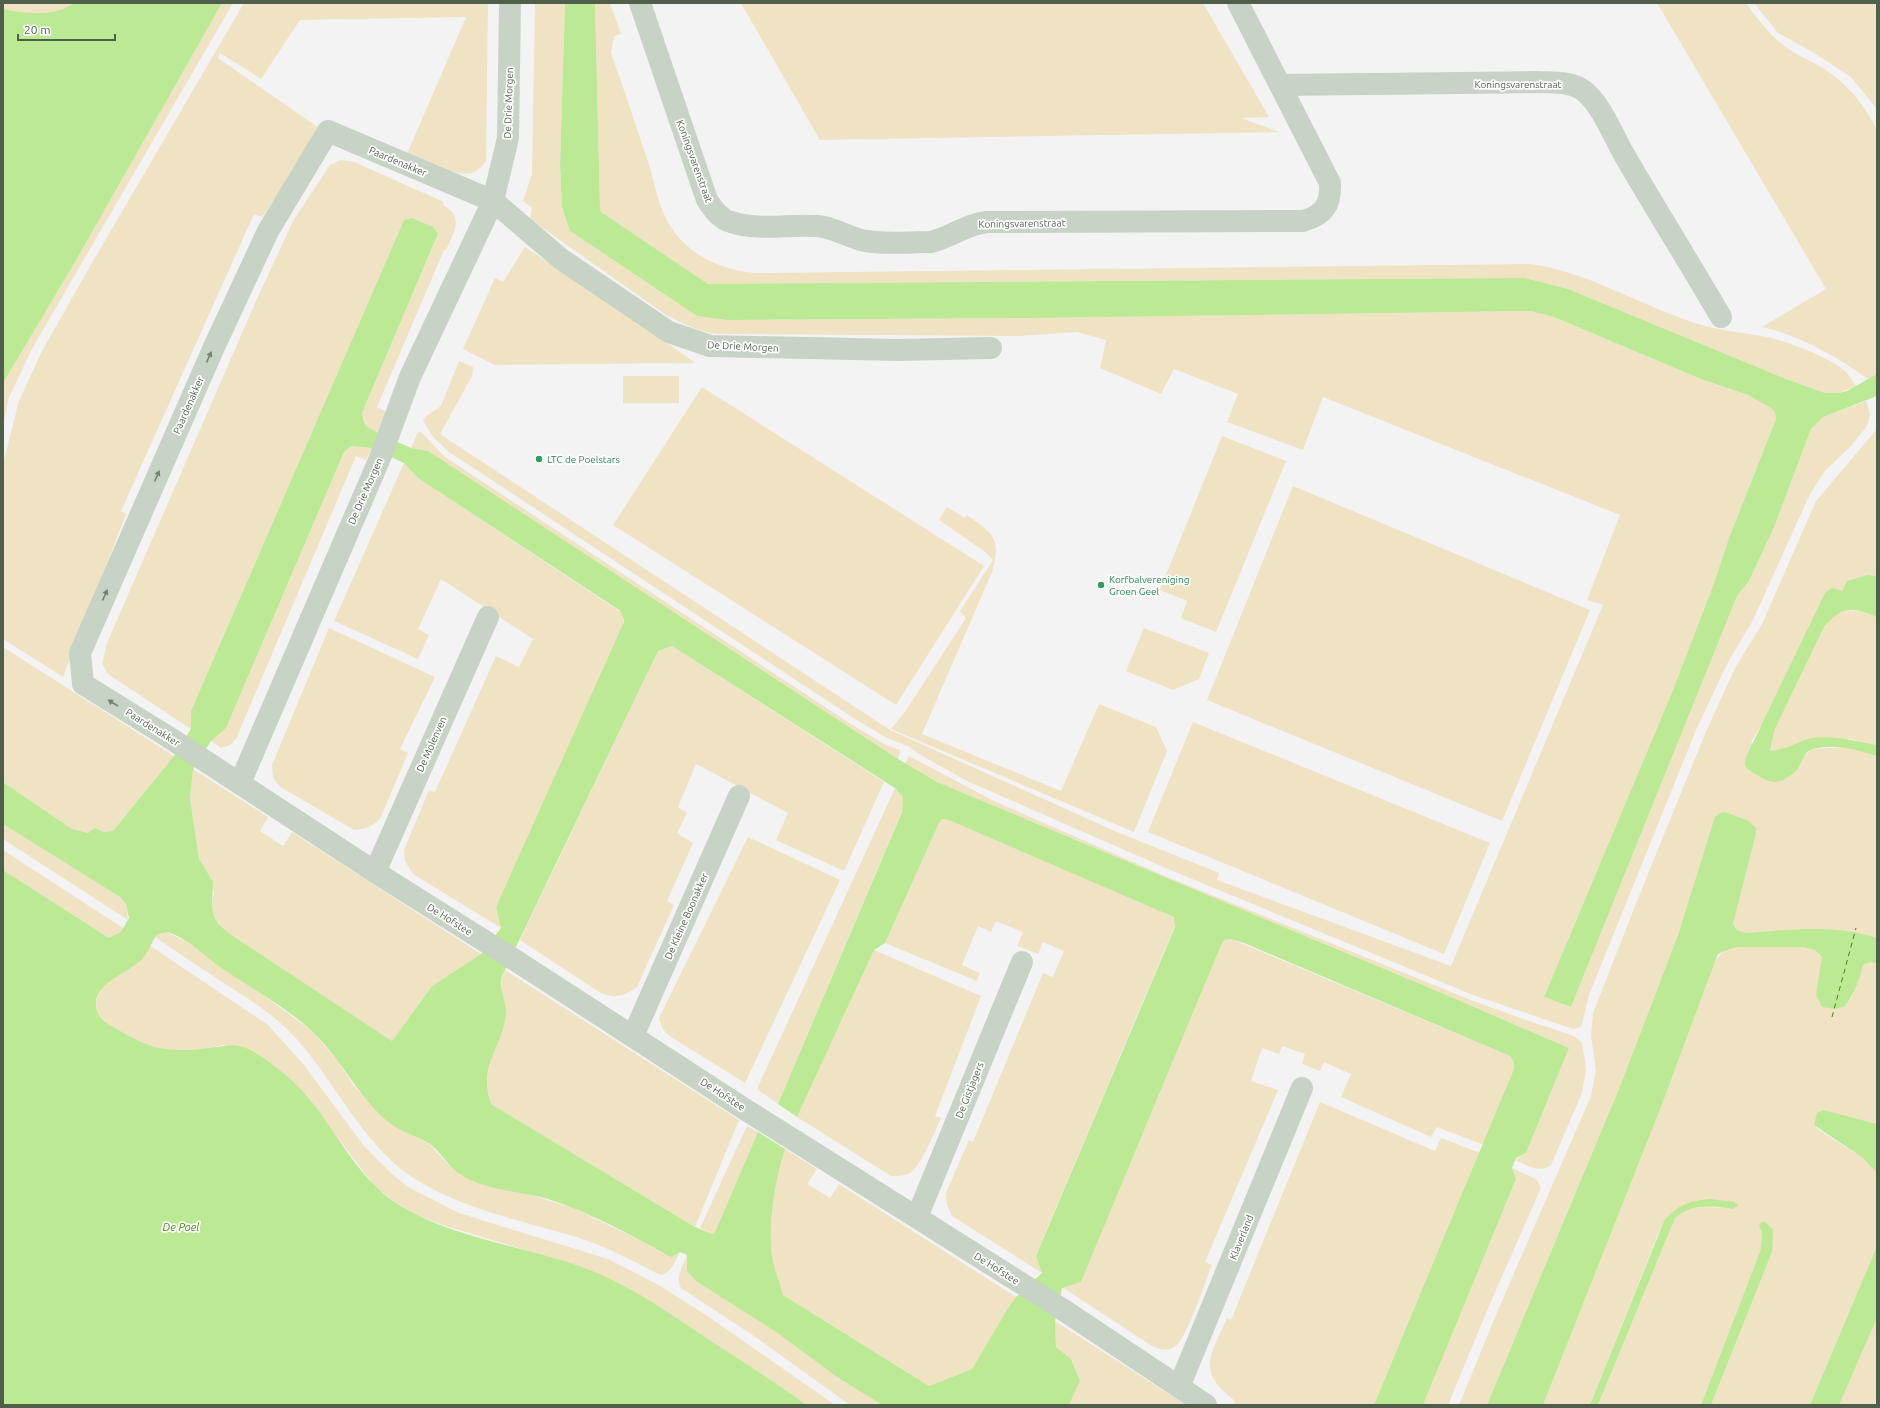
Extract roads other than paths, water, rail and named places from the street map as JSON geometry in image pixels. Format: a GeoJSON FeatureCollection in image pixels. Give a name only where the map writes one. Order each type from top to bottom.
{"type":"FeatureCollection","features":[{"type":"Feature","properties":{"kind":"street","name":"De Drie Morgen"},"geometry":{"type":"LineString","coordinates":[[240,783],[380,458],[410,377],[493,201],[508,138],[510,3]]}},
{"type":"Feature","properties":{"kind":"street","name":"Koningsvarenstraat"},"geometry":{"type":"LineString","coordinates":[[640,3],[707,200],[716,212],[730,222],[739,225],[818,226],[830,228],[858,239],[874,242],[931,242],[940,240],[968,226],[987,222],[1303,221],[1316,217],[1326,207],[1331,198],[1330,183],[1238,3]]}},
{"type":"Feature","properties":{"kind":"street","name":"Koningsvarenstraat"},"geometry":{"type":"LineString","coordinates":[[1281,85],[1537,82],[1576,86],[1591,98],[1599,109],[1625,157],[1721,317]]}},
{"type":"Feature","properties":{"kind":"street","name":"Paardenakker"},"geometry":{"type":"LineString","coordinates":[[240,783],[83,684],[80,653],[214,347],[268,231],[328,131],[493,201]]}},
{"type":"Feature","properties":{"kind":"street","name":"De Drie Morgen"},"geometry":{"type":"LineString","coordinates":[[493,201],[561,259],[662,328],[669,332],[710,346],[898,350],[990,348]]}},
{"type":"Feature","properties":{"kind":"street","name":"De Molenven"},"geometry":{"type":"LineString","coordinates":[[375,872],[488,617]]}},
{"type":"Feature","properties":{"kind":"street","name":"De Hofstee"},"geometry":{"type":"LineString","coordinates":[[240,783],[375,872],[478,936],[1062,1309],[1206,1405]]}},
{"type":"Feature","properties":{"kind":"street","name":"De Kleine Boonakker"},"geometry":{"type":"LineString","coordinates":[[633,1036],[739,796]]}},
{"type":"Feature","properties":{"kind":"street","name":"De Gistjagers"},"geometry":{"type":"LineString","coordinates":[[916,1217],[1022,962]]}},
{"type":"Feature","properties":{"kind":"street","name":"Klaverland"},"geometry":{"type":"LineString","coordinates":[[1180,1387],[1302,1088]]}},
{"type":"Feature","properties":{"kind":"water"},"geometry":{"type":"Polygon","coordinates":[[[74,3],[222,3],[75,262],[3,383],[3,9],[40,13],[57,11],[74,3]]]}},
{"type":"Feature","properties":{"kind":"water"},"geometry":{"type":"Polygon","coordinates":[[[565,3],[595,3],[601,212],[708,284],[1525,278],[1568,289],[1786,379],[1825,393],[1839,393],[1847,391],[1877,374],[1877,396],[1823,417],[1811,429],[1775,525],[1749,581],[1737,596],[1571,1007],[1544,997],[1671,695],[1713,586],[1729,538],[1776,419],[1775,412],[1771,408],[1748,395],[1701,379],[1554,317],[1531,311],[1031,318],[727,320],[697,316],[570,231],[562,207],[560,167],[565,3]]]}},
{"type":"Feature","properties":{"kind":"water","name":"De Poel"},"geometry":{"type":"Polygon","coordinates":[[[412,218],[433,227],[438,234],[362,413],[366,426],[411,448],[428,451],[898,759],[937,782],[1430,988],[1569,1048],[1526,1153],[1516,1158],[1512,1168],[1516,1179],[1423,1405],[1374,1405],[1514,1069],[1514,1062],[1510,1056],[1244,943],[1231,939],[1225,940],[1222,943],[1081,1282],[1062,1288],[1055,1321],[1056,1347],[1071,1359],[1080,1381],[1069,1405],[882,1405],[837,1377],[776,1332],[696,1281],[687,1271],[687,1255],[680,1252],[672,1257],[579,1210],[537,1196],[483,1185],[458,1173],[430,1144],[392,1125],[376,1111],[313,1032],[291,1014],[220,967],[187,942],[174,934],[167,932],[158,934],[140,961],[105,985],[99,992],[96,1001],[97,1011],[101,1018],[108,1024],[148,1045],[160,1048],[187,1050],[221,1046],[237,1046],[254,1052],[281,1071],[300,1088],[327,1122],[347,1152],[369,1180],[396,1203],[439,1225],[462,1233],[579,1266],[614,1281],[664,1309],[806,1405],[3,1405],[3,870],[109,938],[121,932],[129,918],[126,904],[120,897],[3,824],[3,782],[72,829],[88,833],[95,828],[104,832],[113,831],[174,756],[191,729],[191,711],[404,220],[412,218]],[[352,446],[344,452],[226,728],[211,741],[193,769],[190,798],[199,859],[213,882],[212,907],[218,924],[230,934],[392,1041],[432,986],[481,954],[501,928],[496,907],[624,622],[619,610],[418,478],[404,463],[372,448],[352,446]],[[672,646],[658,651],[502,976],[501,985],[506,1015],[500,1038],[489,1068],[487,1079],[491,1104],[695,1227],[712,1234],[715,1232],[758,1132],[785,1149],[775,1188],[771,1230],[772,1256],[783,1295],[929,1386],[972,1369],[1016,1297],[1042,1273],[1036,1256],[1175,927],[1174,917],[949,820],[942,819],[885,943],[874,950],[797,1117],[778,1104],[902,812],[903,797],[895,788],[672,646]]]}},
{"type":"Feature","properties":{"kind":"water"},"geometry":{"type":"Polygon","coordinates":[[[1868,575],[1877,576],[1877,617],[1860,611],[1848,610],[1836,615],[1824,627],[1775,729],[1770,751],[1775,751],[1812,738],[1828,737],[1877,745],[1877,756],[1846,748],[1821,747],[1809,751],[1804,756],[1795,772],[1783,780],[1774,782],[1761,778],[1746,768],[1746,757],[1825,593],[1832,588],[1842,591],[1847,581],[1868,575]]]}},
{"type":"Feature","properties":{"kind":"water"},"geometry":{"type":"Polygon","coordinates":[[[1725,812],[1747,820],[1756,828],[1756,834],[1733,924],[1737,930],[1746,933],[1829,929],[1861,934],[1877,938],[1877,964],[1871,962],[1863,965],[1851,997],[1844,1007],[1835,1009],[1822,1007],[1816,995],[1822,957],[1815,950],[1803,947],[1737,947],[1718,954],[1661,1107],[1543,1405],[1487,1405],[1621,1084],[1678,935],[1715,817],[1720,813],[1725,812]]]}},
{"type":"Feature","properties":{"kind":"water"},"geometry":{"type":"Polygon","coordinates":[[[1824,1110],[1877,1124],[1877,1173],[1863,1158],[1814,1125],[1817,1113],[1824,1110]]]}},
{"type":"Feature","properties":{"kind":"water"},"geometry":{"type":"Polygon","coordinates":[[[1710,1199],[1734,1202],[1738,1205],[1733,1209],[1717,1207],[1695,1208],[1682,1213],[1675,1218],[1598,1405],[1590,1405],[1664,1221],[1674,1211],[1684,1205],[1710,1199]]]}},
{"type":"Feature","properties":{"kind":"water"},"geometry":{"type":"Polygon","coordinates":[[[1761,1222],[1765,1222],[1773,1230],[1772,1252],[1711,1405],[1701,1405],[1761,1249],[1762,1231],[1759,1226],[1761,1222]]]}},
{"type":"Feature","properties":{"kind":"water"},"geometry":{"type":"Polygon","coordinates":[[[1877,1246],[1877,1318],[1839,1405],[1810,1405],[1877,1246]]]}},
{"type":"Feature","properties":{"kind":"place","name":"LTC de Poelstars"},"geometry":{"type":"Point","coordinates":[539,459]}},
{"type":"Feature","properties":{"kind":"place","name":"Korfbalvereniging Groen Geel"},"geometry":{"type":"Point","coordinates":[1101,585]}}]}
